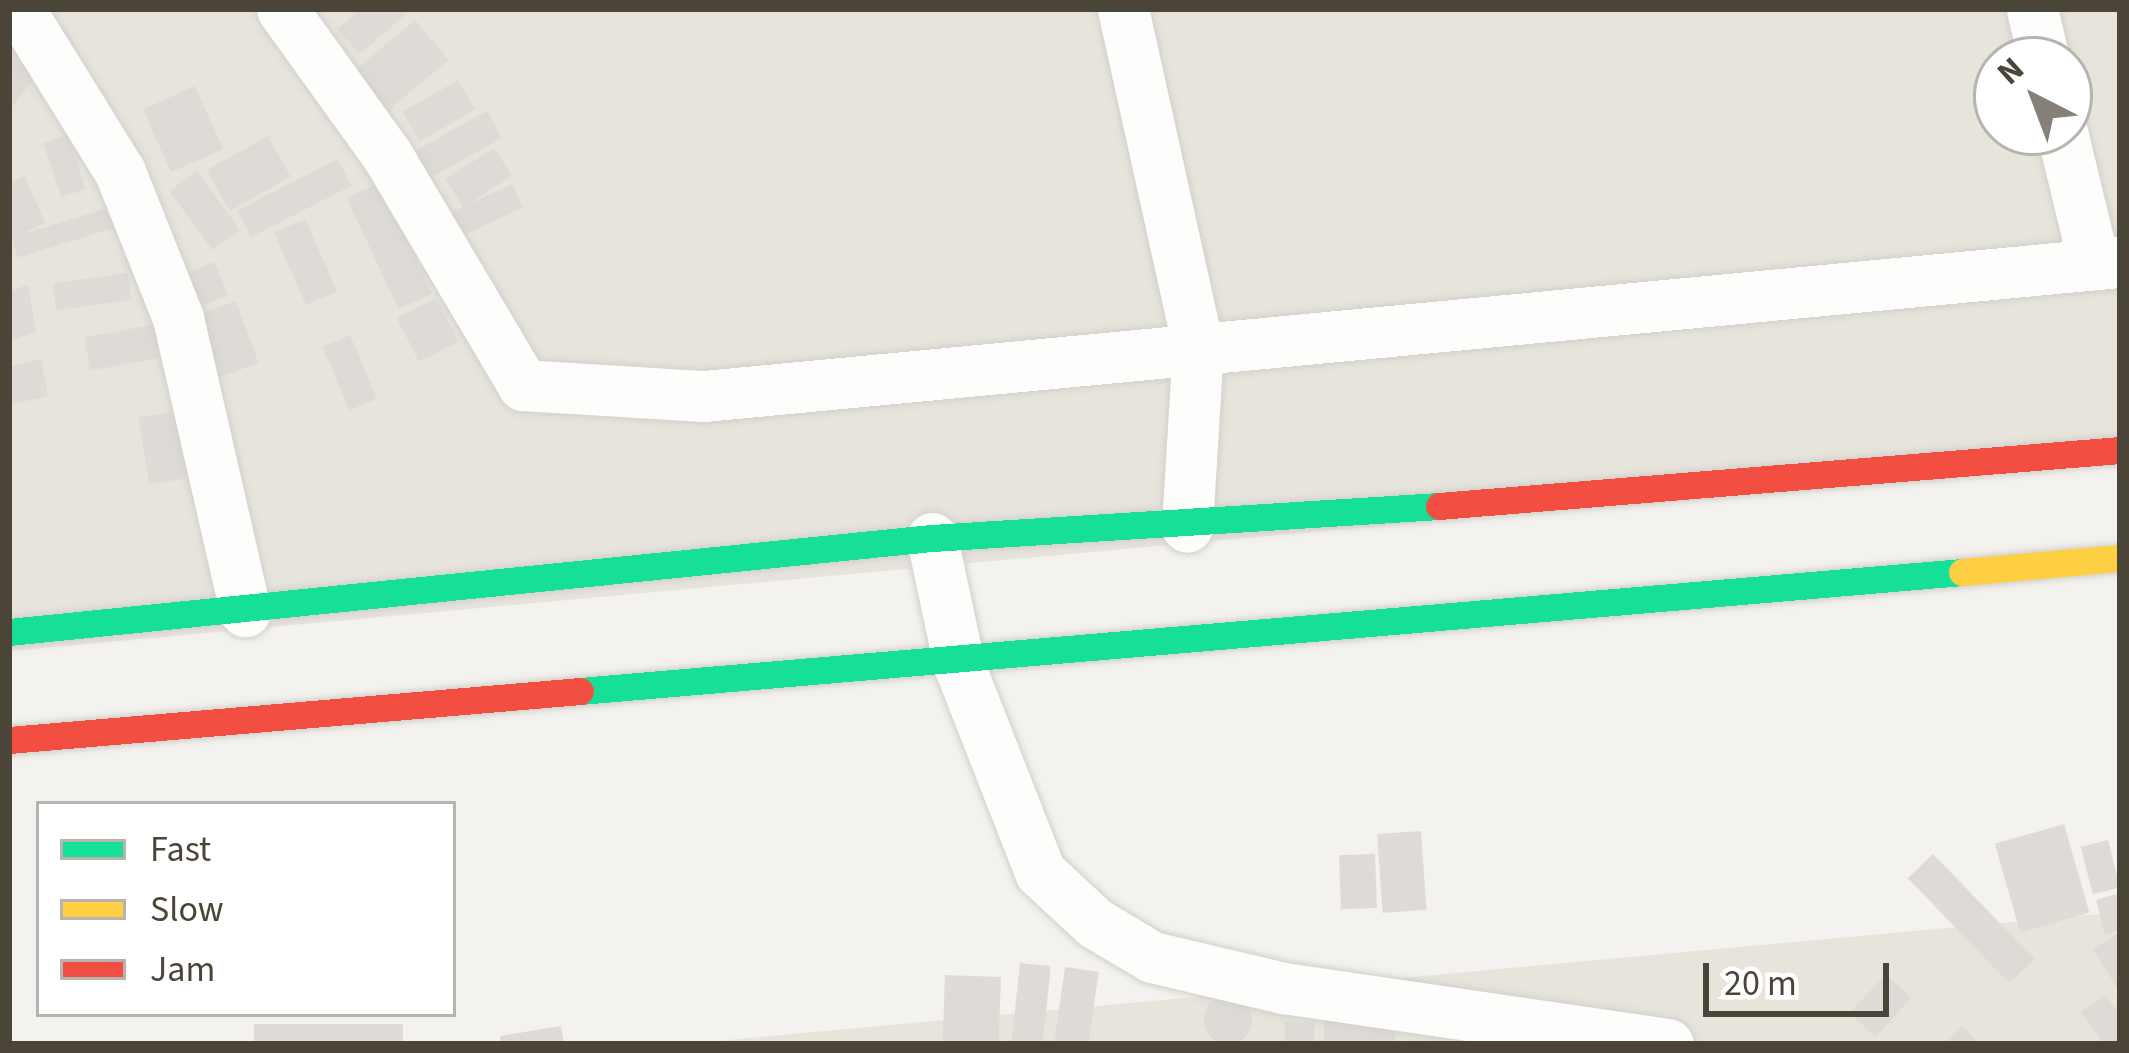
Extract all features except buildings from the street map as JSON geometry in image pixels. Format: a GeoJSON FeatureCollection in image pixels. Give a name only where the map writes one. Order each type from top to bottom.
{"type":"FeatureCollection","features":[{"type":"Feature","properties":{"kind":"main road"},"geometry":{"type":"LineString","coordinates":[[9,632],[932,538],[1187,527],[2120,449]]}},
{"type":"Feature","properties":{"kind":"main road"},"geometry":{"type":"LineString","coordinates":[[9,740],[959,665],[2120,558]]}},
{"type":"Feature","properties":{"kind":"street"},"geometry":{"type":"LineString","coordinates":[[20,9],[120,172],[178,318],[245,610]]}},
{"type":"Feature","properties":{"kind":"street"},"geometry":{"type":"LineString","coordinates":[[282,9],[387,155],[523,385],[704,396],[2107,263],[2070,156]]}},
{"type":"Feature","properties":{"kind":"street"},"geometry":{"type":"LineString","coordinates":[[1123,9],[1198,346],[1187,527]]}},
{"type":"Feature","properties":{"kind":"street"},"geometry":{"type":"LineString","coordinates":[[932,538],[959,665],[1040,872],[1152,957],[1283,988],[1668,1044]]}},
{"type":"Feature","properties":{"kind":"shaded area"},"geometry":{"type":"Polygon","coordinates":[[[9,9],[2120,9],[2120,458],[9,651],[9,9]]]}},
{"type":"Feature","properties":{"kind":"shaded area"},"geometry":{"type":"Polygon","coordinates":[[[2120,912],[2120,1044],[684,1044],[2120,912]]]}},
{"type":"Feature","properties":{"kind":"traffic: fast"},"geometry":{"type":"LineString","coordinates":[[9,632],[932,538],[1439,506]]}},
{"type":"Feature","properties":{"kind":"traffic: fast"},"geometry":{"type":"LineString","coordinates":[[580,691],[1962,572]]}},
{"type":"Feature","properties":{"kind":"traffic: slow"},"geometry":{"type":"LineString","coordinates":[[1962,572],[2120,558]]}},
{"type":"Feature","properties":{"kind":"traffic: jam"},"geometry":{"type":"LineString","coordinates":[[1439,506],[2120,450]]}},
{"type":"Feature","properties":{"kind":"traffic: jam"},"geometry":{"type":"LineString","coordinates":[[9,740],[580,691]]}}]}
